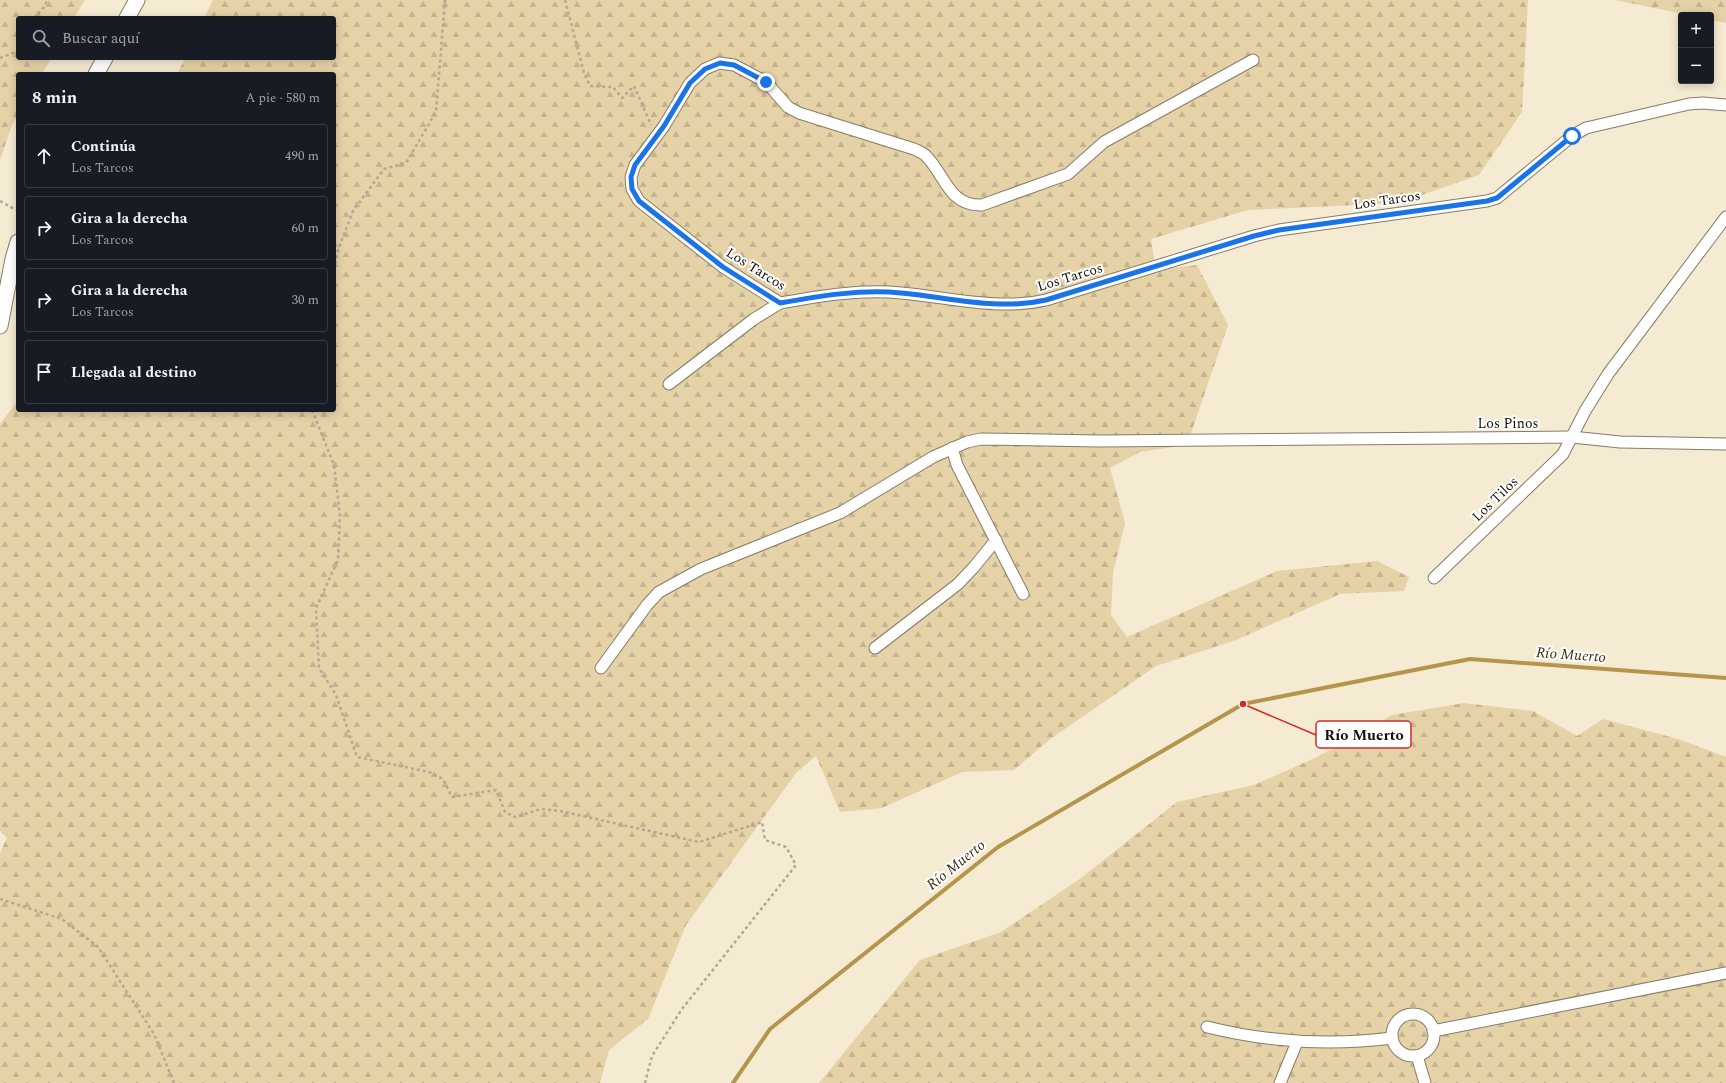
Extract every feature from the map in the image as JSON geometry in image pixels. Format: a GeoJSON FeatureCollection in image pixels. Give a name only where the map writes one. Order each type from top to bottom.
{"type":"FeatureCollection","features":[{"type":"Feature","properties":{"kind":"main road"},"geometry":{"type":"LineString","coordinates":[[128,16],[137,0]]}},
{"type":"Feature","properties":{"kind":"main road"},"geometry":{"type":"LineString","coordinates":[[97,72],[104,60]]}},
{"type":"Feature","properties":{"kind":"main road"},"geometry":{"type":"LineString","coordinates":[[0,326],[16,249]]}},
{"type":"Feature","properties":{"kind":"street","name":"Los Tarcos"},"geometry":{"type":"LineString","coordinates":[[1253,60],[1104,142],[1068,174],[982,205],[972,206],[960,201],[927,156],[914,149],[799,113],[788,107],[766,82],[734,65],[720,63],[705,69],[690,83],[664,126],[635,165],[631,177],[632,189],[639,201],[723,267],[780,303],[833,294],[900,292],[996,304],[1029,304],[1254,236],[1279,230],[1487,201],[1497,198],[1572,136],[1586,128],[1689,104],[1703,103],[1726,105]]}},
{"type":"Feature","properties":{"kind":"street"},"geometry":{"type":"LineString","coordinates":[[1572,437],[1585,411],[1608,374],[1726,217]]}},
{"type":"Feature","properties":{"kind":"street"},"geometry":{"type":"LineString","coordinates":[[669,384],[754,319],[780,303]]}},
{"type":"Feature","properties":{"kind":"street","name":"Los Pinos"},"geometry":{"type":"LineString","coordinates":[[601,668],[647,605],[659,592],[701,569],[840,513],[933,457],[967,442],[981,439],[1100,441],[1572,437],[1620,442],[1726,444]]}},
{"type":"Feature","properties":{"kind":"street","name":"Los Tilos"},"geometry":{"type":"LineString","coordinates":[[1434,578],[1563,454],[1572,437]]}},
{"type":"Feature","properties":{"kind":"street"},"geometry":{"type":"LineString","coordinates":[[952,448],[957,466],[1023,594]]}},
{"type":"Feature","properties":{"kind":"street"},"geometry":{"type":"LineString","coordinates":[[875,648],[958,584],[974,568],[996,540]]}},
{"type":"Feature","properties":{"kind":"street"},"geometry":{"type":"LineString","coordinates":[[1433,1031],[1726,973]]}},
{"type":"Feature","properties":{"kind":"street"},"geometry":{"type":"LineString","coordinates":[[1409,1014],[1423,1016],[1429,1021],[1433,1031],[1432,1042],[1429,1048],[1417,1056],[1410,1056],[1398,1050],[1392,1038],[1392,1032],[1398,1020],[1409,1014]]}},
{"type":"Feature","properties":{"kind":"street"},"geometry":{"type":"LineString","coordinates":[[1207,1027],[1232,1033],[1296,1042],[1366,1041],[1392,1038]]}},
{"type":"Feature","properties":{"kind":"street"},"geometry":{"type":"LineString","coordinates":[[1280,1083],[1296,1042]]}},
{"type":"Feature","properties":{"kind":"street"},"geometry":{"type":"LineString","coordinates":[[1417,1056],[1424,1083]]}},
{"type":"Feature","properties":{"kind":"path"},"geometry":{"type":"LineString","coordinates":[[36,16],[45,6],[47,0]]}},
{"type":"Feature","properties":{"kind":"path"},"geometry":{"type":"LineString","coordinates":[[336,260],[338,250],[353,211],[384,169],[406,163],[436,112],[445,0]]}},
{"type":"Feature","properties":{"kind":"path"},"geometry":{"type":"LineString","coordinates":[[565,0],[584,73],[590,86],[613,87],[622,98],[634,86],[651,125],[646,149]]}},
{"type":"Feature","properties":{"kind":"path"},"geometry":{"type":"LineString","coordinates":[[0,58],[16,52]]}},
{"type":"Feature","properties":{"kind":"path"},"geometry":{"type":"LineString","coordinates":[[0,201],[16,210]]}},
{"type":"Feature","properties":{"kind":"path"},"geometry":{"type":"LineString","coordinates":[[313,412],[334,465],[340,515],[338,560],[316,608],[319,668],[336,695],[357,757],[428,772],[443,779],[452,797],[496,790],[505,812],[515,817],[541,809],[560,811],[699,842],[762,822],[765,840],[786,847],[796,865],[682,1008],[652,1056],[644,1083]]}},
{"type":"Feature","properties":{"kind":"path"},"geometry":{"type":"LineString","coordinates":[[0,899],[62,919],[98,947],[154,1034],[174,1083]]}},
{"type":"Feature","properties":{"kind":"green space"},"geometry":{"type":"Polygon","coordinates":[[[0,0],[85,0],[75,16],[16,16],[16,60],[50,60],[43,72],[16,72],[16,118],[12,125],[0,160],[0,0]]]}},
{"type":"Feature","properties":{"kind":"green space"},"geometry":{"type":"Polygon","coordinates":[[[213,0],[1528,0],[1522,112],[1479,175],[1399,203],[1248,210],[1151,239],[1156,270],[1197,265],[1228,325],[1187,445],[1140,452],[1110,468],[1125,523],[1113,573],[1111,615],[1127,637],[1277,571],[1377,561],[1409,577],[1404,591],[1340,594],[1236,640],[1156,666],[1049,740],[1014,770],[962,772],[882,808],[840,812],[816,756],[796,773],[686,925],[648,1019],[609,1050],[600,1083],[0,1083],[0,853],[7,838],[0,831],[0,424],[16,403],[16,412],[336,412],[336,72],[178,72],[184,60],[336,60],[336,16],[205,16],[213,0]]]}},
{"type":"Feature","properties":{"kind":"green space"},"geometry":{"type":"Polygon","coordinates":[[[1615,0],[1726,0],[1726,23],[1714,21],[1714,12],[1678,13],[1615,0]]]}},
{"type":"Feature","properties":{"kind":"green space"},"geometry":{"type":"Polygon","coordinates":[[[1464,703],[1533,711],[1577,736],[1603,719],[1678,739],[1726,757],[1726,1083],[819,1083],[920,960],[1001,932],[1081,878],[1177,802],[1254,785],[1317,757],[1392,715],[1464,703]]]}},
{"type":"Feature","properties":{"kind":"waterway","name":"Río Muerto"},"geometry":{"type":"LineString","coordinates":[[733,1083],[770,1029],[998,847],[1243,704],[1470,659],[1726,678]]}},
{"type":"Feature","properties":{"kind":"place","name":"Río Muerto"},"geometry":{"type":"Point","coordinates":[1243,704]}},
{"type":"Feature","properties":{"kind":"route"},"geometry":{"type":"LineString","coordinates":[[766,82],[734,65],[720,63],[705,69],[690,83],[664,126],[635,165],[631,177],[632,189],[639,201],[723,267],[780,303],[833,294],[900,292],[996,304],[1029,304],[1254,236],[1279,230],[1487,201],[1497,198],[1572,136]]}}]}
